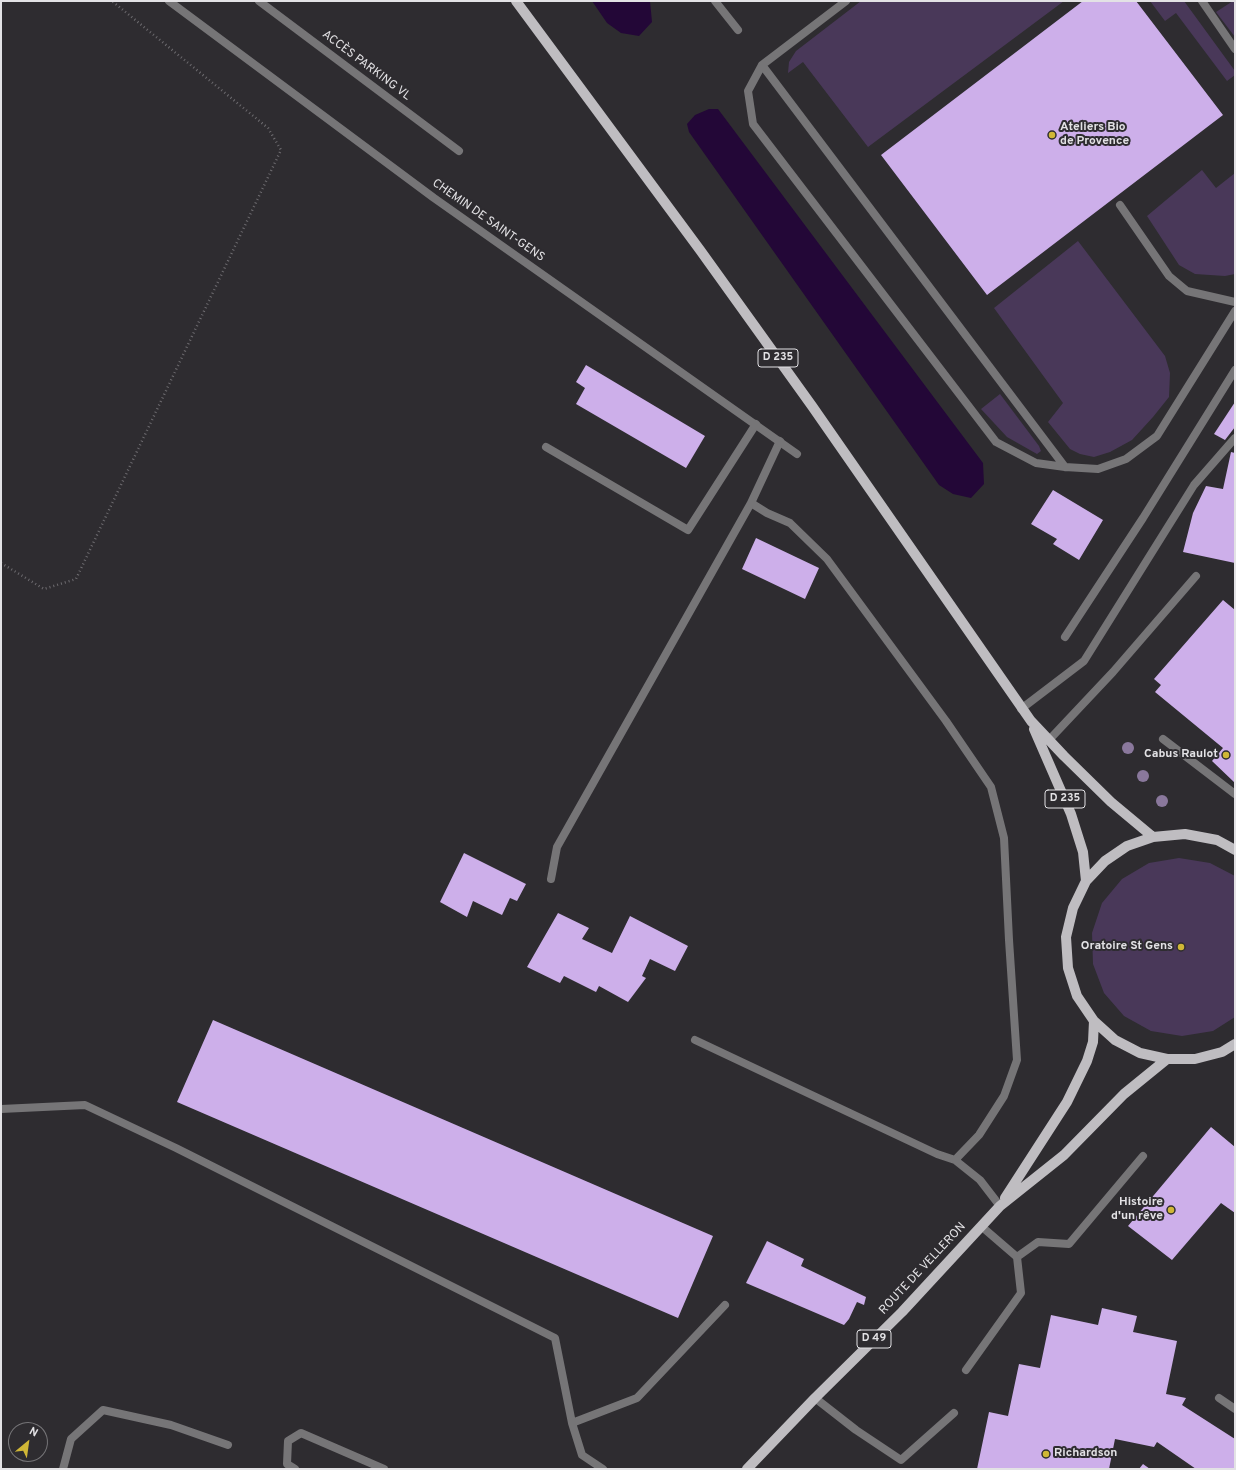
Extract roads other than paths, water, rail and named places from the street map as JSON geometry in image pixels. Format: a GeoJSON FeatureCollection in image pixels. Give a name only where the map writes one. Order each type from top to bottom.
{"type":"FeatureCollection","features":[{"type":"Feature","properties":{"kind":"main road","name":"D 235"},"geometry":{"type":"LineString","coordinates":[[516,1],[700,250],[808,400],[1021,709],[1049,740],[1111,802],[1153,837]]}},
{"type":"Feature","properties":{"kind":"main road","name":"D 235"},"geometry":{"type":"LineString","coordinates":[[1031,721],[1071,814],[1083,852],[1086,881]]}},
{"type":"Feature","properties":{"kind":"main road"},"geometry":{"type":"LineString","coordinates":[[1235,850],[1217,840],[1185,834],[1153,837],[1127,846],[1104,861],[1086,881],[1072,908],[1066,937],[1068,968],[1077,996],[1094,1021],[1115,1040],[1140,1053],[1167,1059],[1195,1059],[1222,1052],[1235,1044]]}},
{"type":"Feature","properties":{"kind":"main road","name":"ROUTE DE VELLERON"},"geometry":{"type":"LineString","coordinates":[[1000,1206],[1067,1102],[1088,1061],[1093,1042],[1094,1021]]}},
{"type":"Feature","properties":{"kind":"main road","name":"ROUTE DE VELLERON"},"geometry":{"type":"LineString","coordinates":[[747,1469],[815,1398],[902,1312],[1000,1206],[1064,1155],[1124,1094],[1167,1059]]}},
{"type":"Feature","properties":{"kind":"street","name":"CHEMIN DE SAINT-GENS"},"geometry":{"type":"LineString","coordinates":[[169,1],[434,198],[797,454]]}},
{"type":"Feature","properties":{"kind":"street","name":"ACCÈS PARKING VL"},"geometry":{"type":"LineString","coordinates":[[259,1],[459,151]]}},
{"type":"Feature","properties":{"kind":"street"},"geometry":{"type":"LineString","coordinates":[[715,1],[738,30]]}},
{"type":"Feature","properties":{"kind":"street"},"geometry":{"type":"LineString","coordinates":[[846,1],[762,65],[748,91],[752,124],[996,442],[1036,463],[1098,469],[1126,460],[1157,436],[1235,311]]}},
{"type":"Feature","properties":{"kind":"street"},"geometry":{"type":"LineString","coordinates":[[1202,1],[1235,49]]}},
{"type":"Feature","properties":{"kind":"street"},"geometry":{"type":"LineString","coordinates":[[762,65],[1065,467]]}},
{"type":"Feature","properties":{"kind":"street"},"geometry":{"type":"LineString","coordinates":[[1120,205],[1169,276],[1187,291],[1235,302]]}},
{"type":"Feature","properties":{"kind":"street"},"geometry":{"type":"LineString","coordinates":[[1065,637],[1143,518],[1235,370]]}},
{"type":"Feature","properties":{"kind":"street"},"geometry":{"type":"LineString","coordinates":[[546,447],[688,530],[756,424]]}},
{"type":"Feature","properties":{"kind":"street"},"geometry":{"type":"LineString","coordinates":[[1021,709],[1084,661],[1194,485],[1235,438]]}},
{"type":"Feature","properties":{"kind":"street"},"geometry":{"type":"LineString","coordinates":[[551,879],[557,847],[751,503],[780,441]]}},
{"type":"Feature","properties":{"kind":"street"},"geometry":{"type":"LineString","coordinates":[[751,503],[767,513],[790,523],[827,559],[946,721],[991,787],[1004,838],[1017,1060],[1004,1096],[979,1135],[955,1160]]}},
{"type":"Feature","properties":{"kind":"street"},"geometry":{"type":"LineString","coordinates":[[1049,740],[1113,672],[1196,576]]}},
{"type":"Feature","properties":{"kind":"street"},"geometry":{"type":"LineString","coordinates":[[1163,739],[1235,794]]}},
{"type":"Feature","properties":{"kind":"street"},"geometry":{"type":"LineString","coordinates":[[695,1040],[937,1154],[955,1160],[980,1180],[1000,1206]]}},
{"type":"Feature","properties":{"kind":"street"},"geometry":{"type":"LineString","coordinates":[[1,1109],[85,1105],[183,1152],[555,1338],[572,1423],[582,1456],[603,1469]]}},
{"type":"Feature","properties":{"kind":"street"},"geometry":{"type":"LineString","coordinates":[[1017,1257],[1038,1242],[1069,1244],[1143,1156]]}},
{"type":"Feature","properties":{"kind":"street"},"geometry":{"type":"LineString","coordinates":[[966,1370],[1021,1293],[1017,1257],[981,1226]]}},
{"type":"Feature","properties":{"kind":"street"},"geometry":{"type":"LineString","coordinates":[[572,1423],[637,1398],[724,1305]]}},
{"type":"Feature","properties":{"kind":"street"},"geometry":{"type":"LineString","coordinates":[[815,1398],[856,1430],[901,1460],[954,1413]]}},
{"type":"Feature","properties":{"kind":"street"},"geometry":{"type":"LineString","coordinates":[[1219,1398],[1235,1409]]}},
{"type":"Feature","properties":{"kind":"street"},"geometry":{"type":"LineString","coordinates":[[63,1469],[71,1439],[103,1410],[171,1425],[228,1445]]}},
{"type":"Feature","properties":{"kind":"street"},"geometry":{"type":"LineString","coordinates":[[295,1469],[287,1464],[288,1441],[301,1433],[384,1469]]}},
{"type":"Feature","properties":{"kind":"place","name":"Ateliers Bio de Provence"},"geometry":{"type":"Point","coordinates":[1052,135]}},
{"type":"Feature","properties":{"kind":"place","name":"Cabus Raulot"},"geometry":{"type":"Point","coordinates":[1226,755]}},
{"type":"Feature","properties":{"kind":"place","name":"Oratoire St Gens"},"geometry":{"type":"Point","coordinates":[1181,947]}},
{"type":"Feature","properties":{"kind":"place","name":"Histoire d'un rêve"},"geometry":{"type":"Point","coordinates":[1171,1210]}},
{"type":"Feature","properties":{"kind":"place","name":"Richardson"},"geometry":{"type":"Point","coordinates":[1046,1454]}}]}
